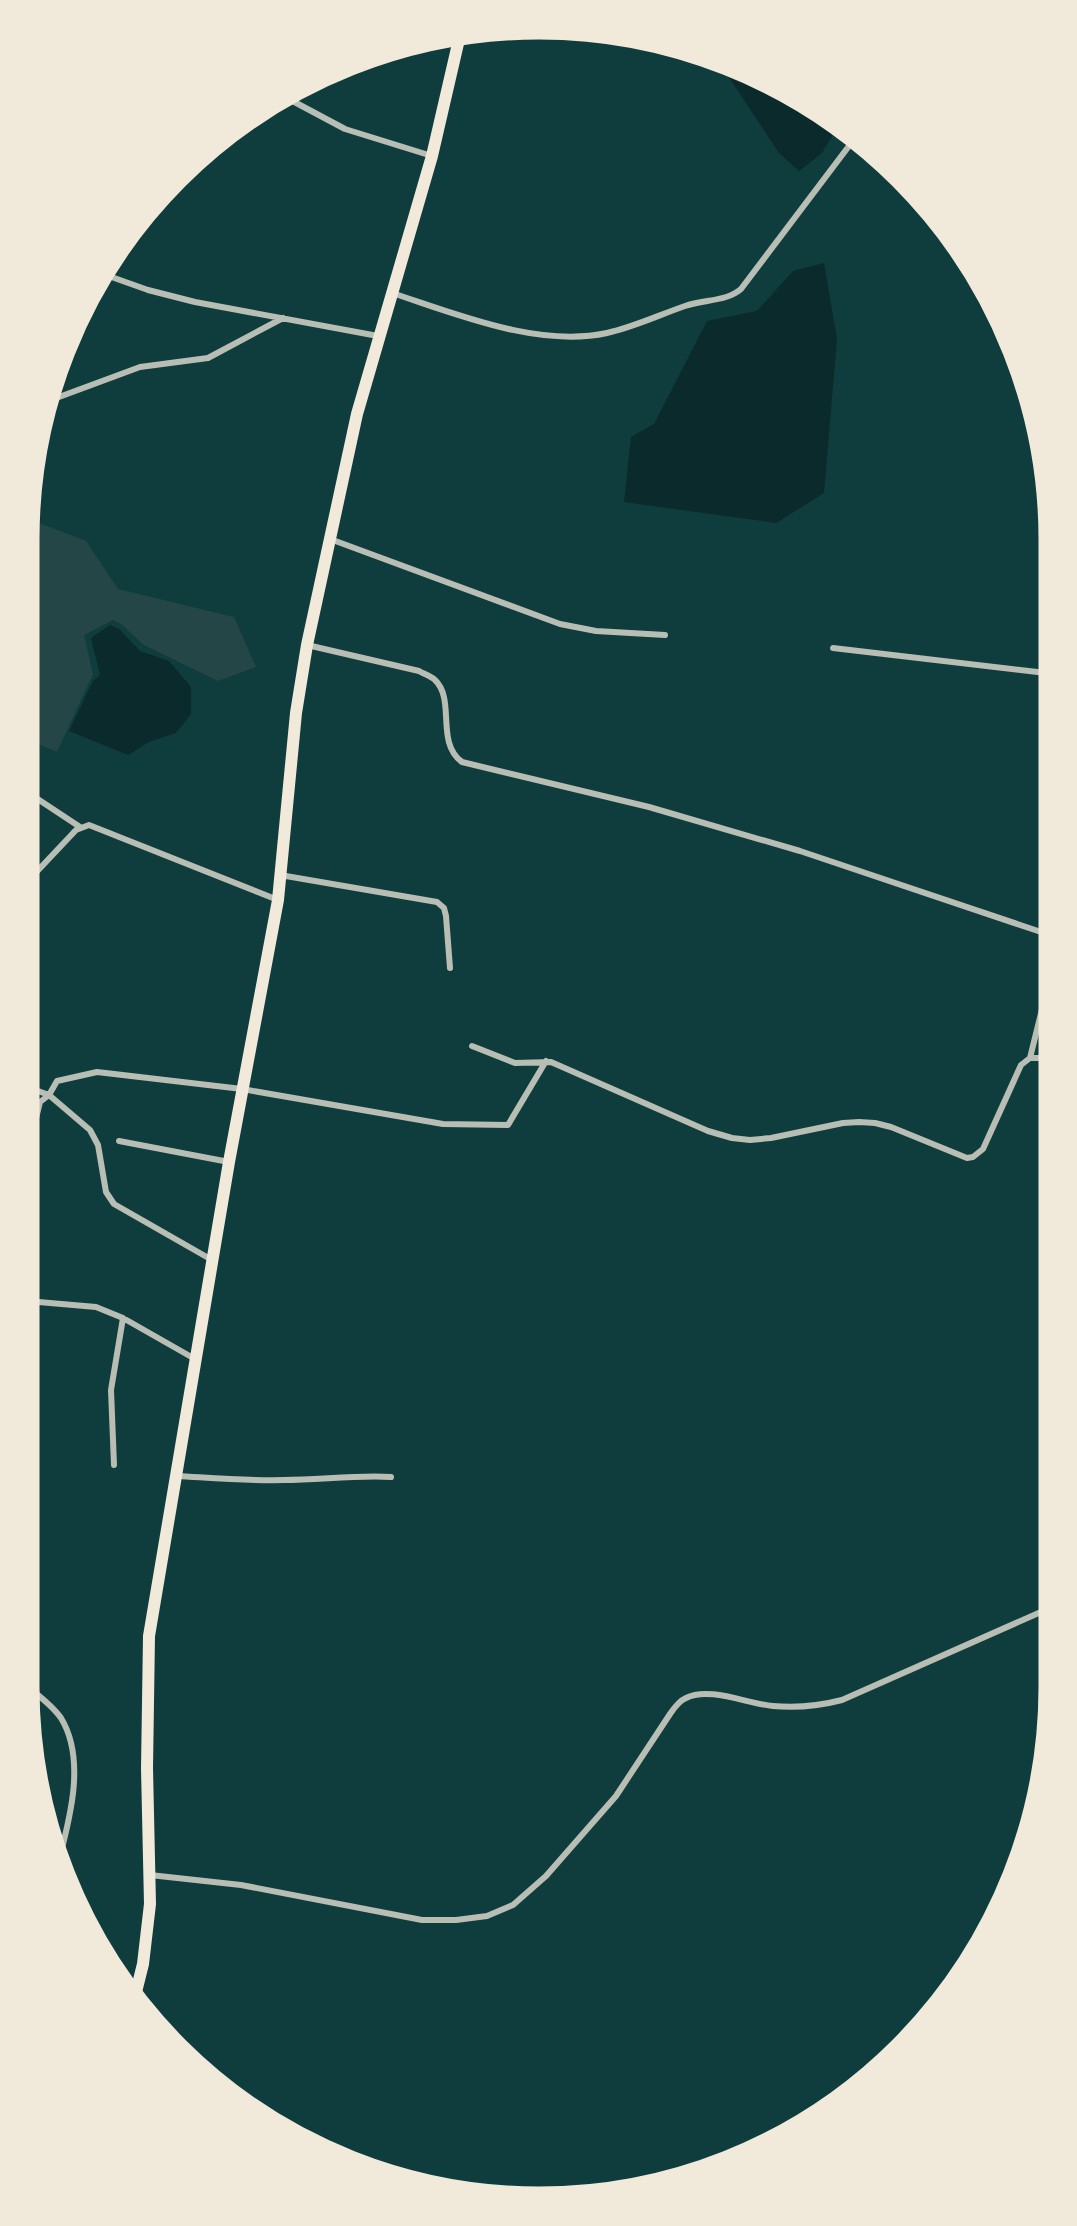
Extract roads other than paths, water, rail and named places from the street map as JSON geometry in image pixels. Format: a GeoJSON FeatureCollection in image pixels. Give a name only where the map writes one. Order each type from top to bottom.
{"type":"FeatureCollection","features":[{"type":"Feature","properties":{"kind":"main road"},"geometry":{"type":"LineString","coordinates":[[137,1987],[148,1933],[150,1875],[147,1768],[149,1636],[229,1162],[278,900],[296,713],[307,645],[357,414],[432,156],[458,44]]}},
{"type":"Feature","properties":{"kind":"street"},"geometry":{"type":"LineString","coordinates":[[294,102],[345,129],[432,156]]}},
{"type":"Feature","properties":{"kind":"street"},"geometry":{"type":"LineString","coordinates":[[391,292],[481,322],[565,337],[605,334],[687,305],[730,297],[741,289],[849,146]]}},
{"type":"Feature","properties":{"kind":"street"},"geometry":{"type":"LineString","coordinates":[[112,277],[148,290],[195,302],[378,336]]}},
{"type":"Feature","properties":{"kind":"street"},"geometry":{"type":"LineString","coordinates":[[58,397],[140,366],[208,358],[283,318]]}},
{"type":"Feature","properties":{"kind":"street"},"geometry":{"type":"LineString","coordinates":[[329,539],[560,624],[596,631],[665,635]]}},
{"type":"Feature","properties":{"kind":"street"},"geometry":{"type":"LineString","coordinates":[[307,645],[419,671],[432,677],[441,687],[450,750],[462,762],[649,807],[800,851],[1040,932]]}},
{"type":"Feature","properties":{"kind":"street"},"geometry":{"type":"LineString","coordinates":[[833,648],[1040,672]]}},
{"type":"Feature","properties":{"kind":"street"},"geometry":{"type":"LineString","coordinates":[[38,799],[80,827],[93,826],[278,900]]}},
{"type":"Feature","properties":{"kind":"street"},"geometry":{"type":"LineString","coordinates":[[38,871],[80,827]]}},
{"type":"Feature","properties":{"kind":"street"},"geometry":{"type":"LineString","coordinates":[[279,875],[441,904],[446,916],[450,968]]}},
{"type":"Feature","properties":{"kind":"street"},"geometry":{"type":"LineString","coordinates":[[1030,1058],[1040,1017]]}},
{"type":"Feature","properties":{"kind":"street"},"geometry":{"type":"LineString","coordinates":[[472,1046],[515,1063],[546,1061],[708,1131],[732,1138],[750,1140],[771,1138],[859,1122],[891,1127],[967,1158],[978,1155],[983,1149],[1021,1065],[1030,1058],[1040,1058]]}},
{"type":"Feature","properties":{"kind":"street"},"geometry":{"type":"LineString","coordinates":[[38,1110],[40,1102],[49,1095],[57,1081],[97,1072],[242,1089],[443,1124],[508,1125],[546,1061]]}},
{"type":"Feature","properties":{"kind":"street"},"geometry":{"type":"LineString","coordinates":[[38,1091],[49,1095],[94,1136],[98,1145],[104,1184],[110,1199],[121,1209],[213,1261]]}},
{"type":"Feature","properties":{"kind":"street"},"geometry":{"type":"LineString","coordinates":[[119,1141],[229,1162]]}},
{"type":"Feature","properties":{"kind":"street"},"geometry":{"type":"LineString","coordinates":[[38,1302],[96,1307],[123,1318],[195,1359]]}},
{"type":"Feature","properties":{"kind":"street"},"geometry":{"type":"LineString","coordinates":[[114,1465],[111,1390],[123,1318]]}},
{"type":"Feature","properties":{"kind":"street"},"geometry":{"type":"LineString","coordinates":[[177,1476],[254,1480],[343,1476],[391,1477]]}},
{"type":"Feature","properties":{"kind":"street"},"geometry":{"type":"LineString","coordinates":[[150,1875],[241,1885],[422,1920],[456,1920],[487,1916],[513,1905],[546,1876],[616,1796],[670,1714],[686,1697],[708,1694],[771,1706],[824,1705],[842,1700],[1040,1612]]}},
{"type":"Feature","properties":{"kind":"street"},"geometry":{"type":"LineString","coordinates":[[38,1697],[60,1718],[73,1756],[73,1786],[62,1843]]}}]}
